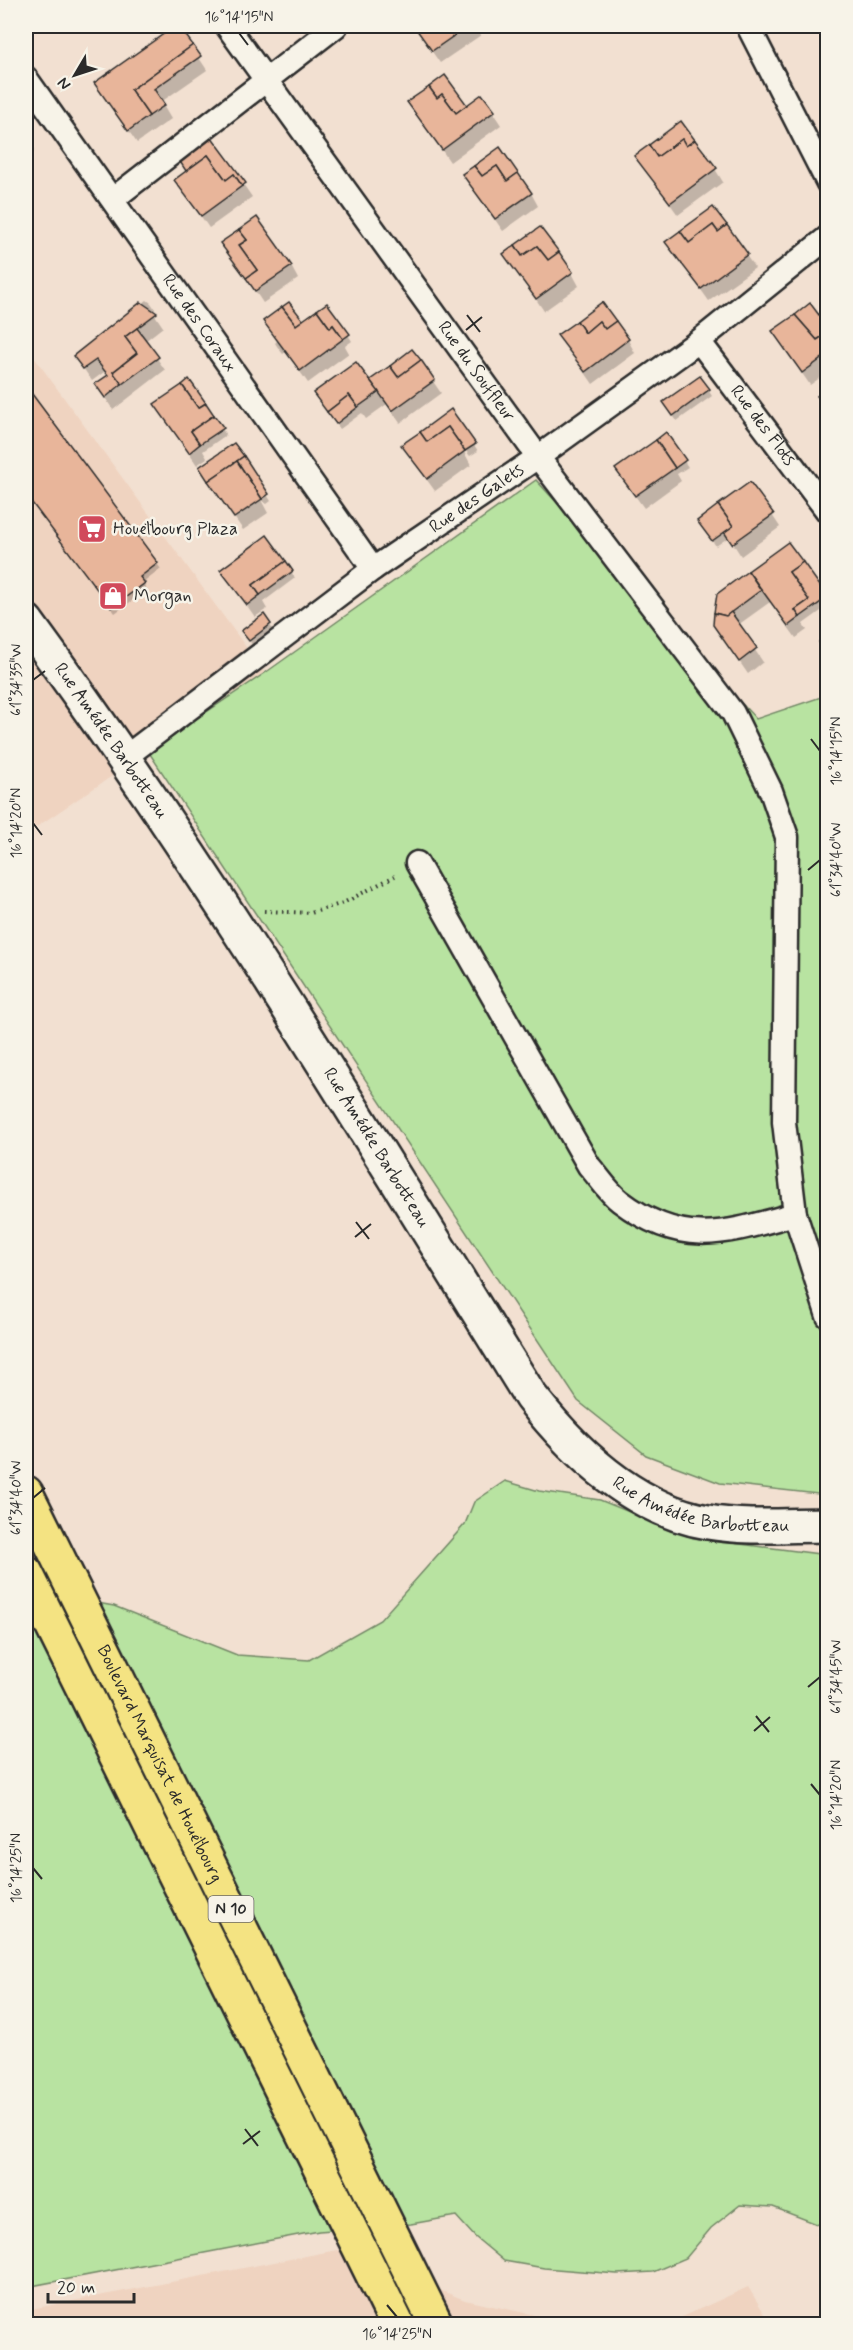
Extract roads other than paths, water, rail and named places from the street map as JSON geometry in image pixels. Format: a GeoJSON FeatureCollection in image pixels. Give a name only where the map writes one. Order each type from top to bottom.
{"type":"FeatureCollection","features":[{"type":"Feature","properties":{"kind":"main road","name":"Boulevard Marquisat de Houëlbourg"},"geometry":{"type":"LineString","coordinates":[[26,1493],[436,2325]]}},
{"type":"Feature","properties":{"kind":"main road","name":"Boulevard Marquisat de Houëlbourg"},"geometry":{"type":"LineString","coordinates":[[26,1573],[397,2325]]}},
{"type":"Feature","properties":{"kind":"street","name":"Rue du Souffleur"},"geometry":{"type":"LineString","coordinates":[[227,26],[538,457],[733,713],[771,791],[787,837],[784,1122],[795,1214],[828,1316]]}},
{"type":"Feature","properties":{"kind":"street"},"geometry":{"type":"LineString","coordinates":[[113,199],[336,26]]}},
{"type":"Feature","properties":{"kind":"street"},"geometry":{"type":"LineString","coordinates":[[748,26],[828,183]]}},
{"type":"Feature","properties":{"kind":"street","name":"Rue des Coraux"},"geometry":{"type":"LineString","coordinates":[[26,78],[373,569]]}},
{"type":"Feature","properties":{"kind":"street","name":"Rue des Galets"},"geometry":{"type":"LineString","coordinates":[[124,758],[373,569],[538,457],[699,341],[828,237]]}},
{"type":"Feature","properties":{"kind":"street","name":"Rue des Flots"},"geometry":{"type":"LineString","coordinates":[[699,341],[828,512]]}},
{"type":"Feature","properties":{"kind":"street","name":"Rue Amédée Barbotteau"},"geometry":{"type":"LineString","coordinates":[[26,621],[124,758],[227,909],[531,1397],[571,1443],[589,1461],[619,1483],[679,1515],[738,1526],[828,1525]]}},
{"type":"Feature","properties":{"kind":"street"},"geometry":{"type":"LineString","coordinates":[[417,863],[589,1166],[618,1200],[649,1220],[694,1234],[734,1231],[795,1214]]}},
{"type":"Feature","properties":{"kind":"place","name":"Houëlbourg Plaza"},"geometry":{"type":"Point","coordinates":[92,529]}},
{"type":"Feature","properties":{"kind":"place","name":"Morgan"},"geometry":{"type":"Point","coordinates":[113,596]}}]}
